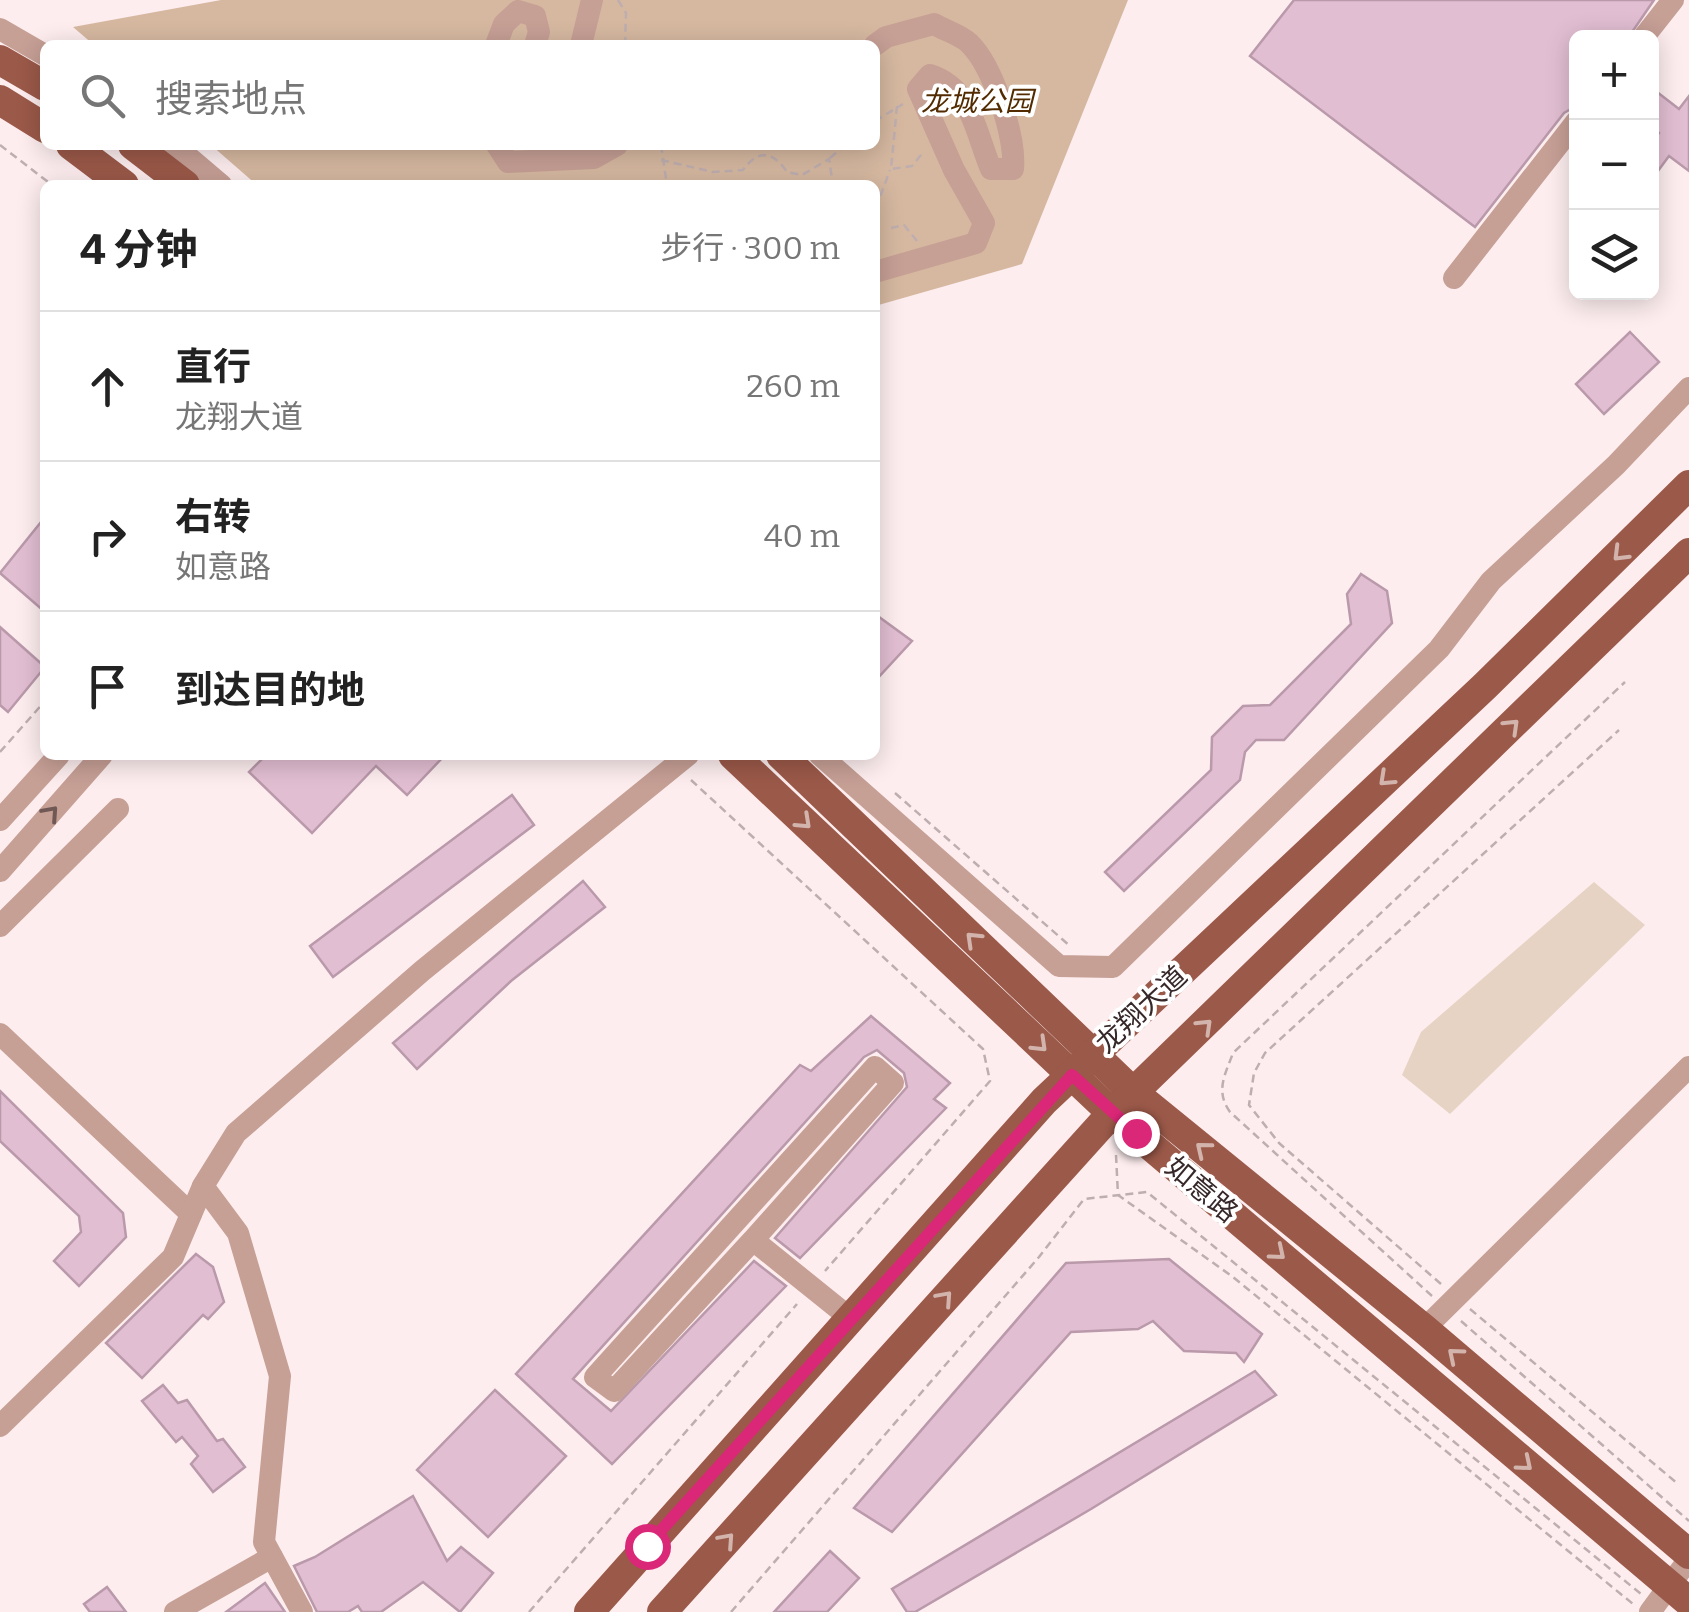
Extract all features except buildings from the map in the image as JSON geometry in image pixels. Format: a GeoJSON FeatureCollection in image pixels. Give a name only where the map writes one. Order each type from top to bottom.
{"type":"FeatureCollection","features":[{"type":"Feature","properties":{"kind":"main road"},"geometry":{"type":"LineString","coordinates":[[0,60],[40,83]]}},
{"type":"Feature","properties":{"kind":"main road"},"geometry":{"type":"LineString","coordinates":[[0,100],[40,125]]}},
{"type":"Feature","properties":{"kind":"main road"},"geometry":{"type":"LineString","coordinates":[[78,150],[117,180]]}},
{"type":"Feature","properties":{"kind":"main road"},"geometry":{"type":"LineString","coordinates":[[140,150],[179,180]]}},
{"type":"Feature","properties":{"kind":"main road","name":"龙翔大道"},"geometry":{"type":"LineString","coordinates":[[589,1612],[850,1318],[1083,1065],[1485,686],[1689,485]]}},
{"type":"Feature","properties":{"kind":"main road","name":"龙翔大道"},"geometry":{"type":"LineString","coordinates":[[662,1612],[1124,1104],[1689,553]]}},
{"type":"Feature","properties":{"kind":"main road","name":"如意路"},"geometry":{"type":"LineString","coordinates":[[739,760],[1083,1065],[1661,1603]]}},
{"type":"Feature","properties":{"kind":"main road","name":"如意路"},"geometry":{"type":"LineString","coordinates":[[785,760],[1083,1065]]}},
{"type":"Feature","properties":{"kind":"main road","name":"如意路"},"geometry":{"type":"LineString","coordinates":[[1124,1104],[1424,1328],[1689,1556]]}},
{"type":"Feature","properties":{"kind":"street"},"geometry":{"type":"LineString","coordinates":[[582,40],[592,0]]}},
{"type":"Feature","properties":{"kind":"street"},"geometry":{"type":"LineString","coordinates":[[1649,30],[1673,0]]}},
{"type":"Feature","properties":{"kind":"street"},"geometry":{"type":"LineString","coordinates":[[498,40],[504,24],[518,11],[534,16],[536,40]]}},
{"type":"Feature","properties":{"kind":"street"},"geometry":{"type":"LineString","coordinates":[[880,42],[934,24],[969,43],[1007,114],[1015,148],[1013,169],[992,169],[970,106],[951,82],[930,76],[918,89],[984,224],[976,243],[880,271]]}},
{"type":"Feature","properties":{"kind":"street"},"geometry":{"type":"LineString","coordinates":[[0,29],[40,53]]}},
{"type":"Feature","properties":{"kind":"street"},"geometry":{"type":"LineString","coordinates":[[1454,278],[1569,131]]}},
{"type":"Feature","properties":{"kind":"street"},"geometry":{"type":"LineString","coordinates":[[180,150],[215,180]]}},
{"type":"Feature","properties":{"kind":"street"},"geometry":{"type":"LineString","coordinates":[[500,150],[508,162],[594,158],[608,150]]}},
{"type":"Feature","properties":{"kind":"street"},"geometry":{"type":"LineString","coordinates":[[826,760],[1059,966],[1113,968],[1438,649],[1491,580],[1616,465],[1689,388]]}},
{"type":"Feature","properties":{"kind":"street"},"geometry":{"type":"LineString","coordinates":[[0,820],[54,760]]}},
{"type":"Feature","properties":{"kind":"street"},"geometry":{"type":"LineString","coordinates":[[0,870],[98,760]]}},
{"type":"Feature","properties":{"kind":"street"},"geometry":{"type":"LineString","coordinates":[[0,1426],[172,1257],[203,1186],[236,1134],[422,971],[682,760]]}},
{"type":"Feature","properties":{"kind":"street"},"geometry":{"type":"LineString","coordinates":[[0,926],[118,809]]}},
{"type":"Feature","properties":{"kind":"street"},"geometry":{"type":"LineString","coordinates":[[0,1034],[191,1214]]}},
{"type":"Feature","properties":{"kind":"street"},"geometry":{"type":"LineString","coordinates":[[875,1067],[892,1083],[753,1240],[614,1391],[594,1377],[875,1067]]}},
{"type":"Feature","properties":{"kind":"street"},"geometry":{"type":"LineString","coordinates":[[1424,1328],[1689,1067]]}},
{"type":"Feature","properties":{"kind":"street"},"geometry":{"type":"LineString","coordinates":[[203,1186],[238,1233],[280,1376],[264,1542],[298,1611]]}},
{"type":"Feature","properties":{"kind":"street"},"geometry":{"type":"LineString","coordinates":[[753,1240],[850,1318]]}},
{"type":"Feature","properties":{"kind":"street"},"geometry":{"type":"LineString","coordinates":[[176,1612],[272,1556]]}},
{"type":"Feature","properties":{"kind":"street"},"geometry":{"type":"LineString","coordinates":[[1661,1603],[1689,1556]]}},
{"type":"Feature","properties":{"kind":"path"},"geometry":{"type":"LineString","coordinates":[[618,0],[626,13],[625,40]]}},
{"type":"Feature","properties":{"kind":"path"},"geometry":{"type":"LineString","coordinates":[[880,118],[910,102],[924,105]]}},
{"type":"Feature","properties":{"kind":"path"},"geometry":{"type":"LineString","coordinates":[[880,198],[891,169],[897,106]]}},
{"type":"Feature","properties":{"kind":"path"},"geometry":{"type":"LineString","coordinates":[[891,169],[912,166],[937,134]]}},
{"type":"Feature","properties":{"kind":"path"},"geometry":{"type":"LineString","coordinates":[[0,145],[46,180]]}},
{"type":"Feature","properties":{"kind":"path"},"geometry":{"type":"LineString","coordinates":[[661,150],[667,180]]}},
{"type":"Feature","properties":{"kind":"path"},"geometry":{"type":"LineString","coordinates":[[662,160],[713,172],[743,170],[753,156],[764,154],[778,159],[787,172],[802,175],[840,150]]}},
{"type":"Feature","properties":{"kind":"path"},"geometry":{"type":"LineString","coordinates":[[829,159],[831,180]]}},
{"type":"Feature","properties":{"kind":"path"},"geometry":{"type":"LineString","coordinates":[[891,228],[904,226],[930,258]]}},
{"type":"Feature","properties":{"kind":"path"},"geometry":{"type":"LineString","coordinates":[[1222,1083],[1233,1053],[1625,682]]}},
{"type":"Feature","properties":{"kind":"path"},"geometry":{"type":"LineString","coordinates":[[0,752],[40,707]]}},
{"type":"Feature","properties":{"kind":"path"},"geometry":{"type":"LineString","coordinates":[[1619,730],[1265,1053],[1254,1073],[1249,1105],[1279,1142],[1678,1484]]}},
{"type":"Feature","properties":{"kind":"path"},"geometry":{"type":"LineString","coordinates":[[894,792],[1093,967]]}},
{"type":"Feature","properties":{"kind":"path"},"geometry":{"type":"LineString","coordinates":[[1116,1155],[1118,1195],[1233,1277],[1661,1603]]}},
{"type":"Feature","properties":{"kind":"path"},"geometry":{"type":"LineString","coordinates":[[731,1612],[1039,1258],[1084,1199],[1148,1192],[1661,1603]]}},
{"type":"Feature","properties":{"kind":"shaded area"},"geometry":{"type":"Polygon","coordinates":[[[1594,882],[1645,925],[1450,1114],[1402,1075],[1421,1032],[1594,882]]]}},
{"type":"Feature","properties":{"kind":"green space","name":"龙城公园"},"geometry":{"type":"Polygon","coordinates":[[[221,0],[1128,0],[1022,264],[880,305],[880,180],[251,180],[217,150],[880,150],[880,40],[88,40],[73,27],[221,0]]]}},
{"type":"Feature","properties":{"kind":"route"},"geometry":{"type":"LineString","coordinates":[[647,1546],[1072,1075],[1136,1133]]}}]}
